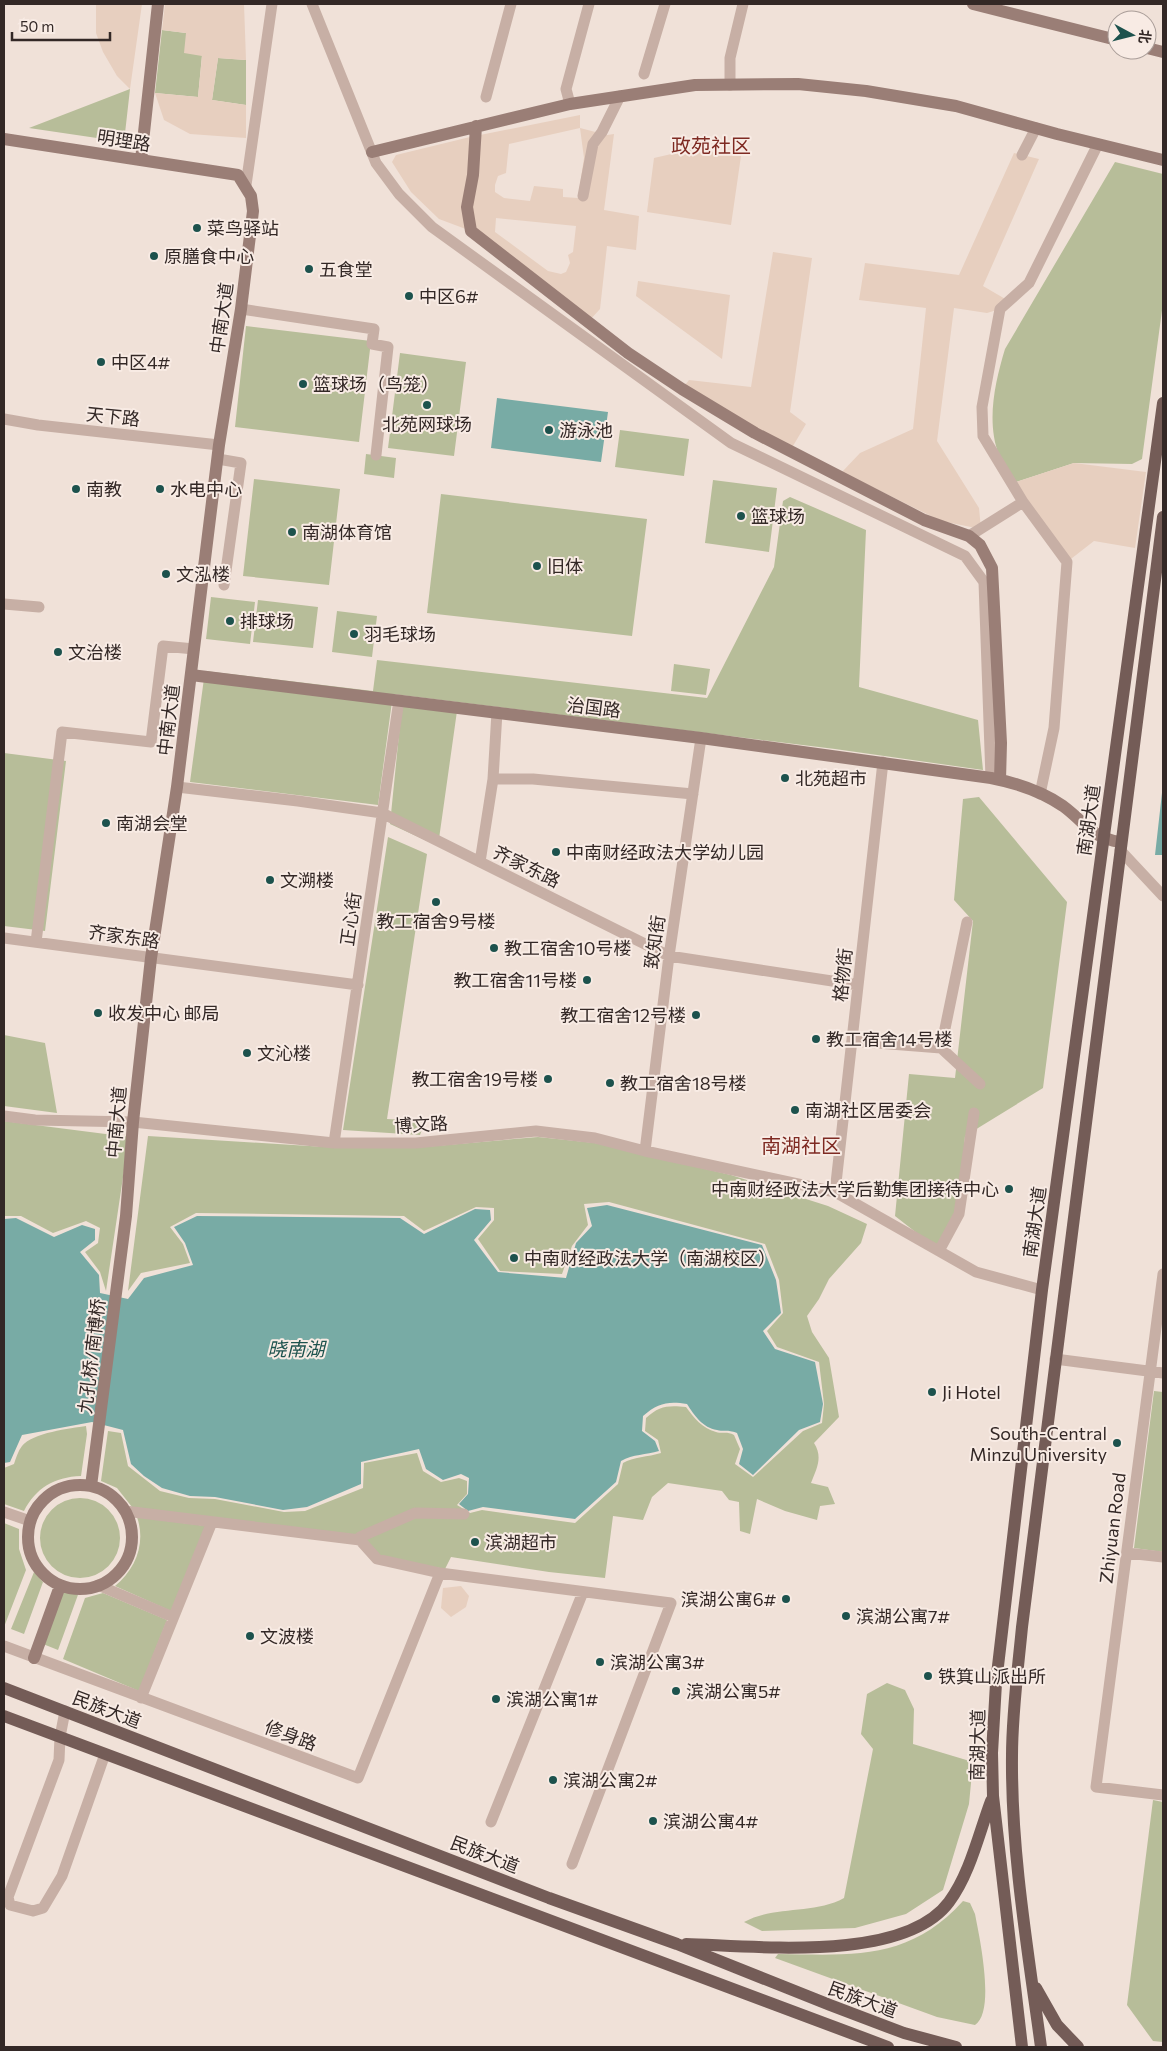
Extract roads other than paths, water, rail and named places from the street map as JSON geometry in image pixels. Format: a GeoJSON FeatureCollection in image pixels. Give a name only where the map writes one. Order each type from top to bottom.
{"type":"FeatureCollection","features":[{"type":"Feature","properties":{"kind":"main road"},"geometry":{"type":"LineString","coordinates":[[141,160],[158,4]]}},
{"type":"Feature","properties":{"kind":"main road"},"geometry":{"type":"LineString","coordinates":[[973,4],[1107,38]]}},
{"type":"Feature","properties":{"kind":"main road"},"geometry":{"type":"LineString","coordinates":[[372,152],[570,104],[620,96],[695,85],[798,84],[956,106],[1163,160]]}},
{"type":"Feature","properties":{"kind":"main road"},"geometry":{"type":"LineString","coordinates":[[476,126],[473,175],[468,207],[471,231],[628,353],[724,414],[755,433],[924,520],[969,536],[980,545],[992,568],[1001,743],[996,779]]}},
{"type":"Feature","properties":{"kind":"main road","name":"明理路"},"geometry":{"type":"LineString","coordinates":[[4,140],[141,160],[242,180]]}},
{"type":"Feature","properties":{"kind":"main road","name":"中南大道"},"geometry":{"type":"LineString","coordinates":[[119,1274],[151,958],[178,787],[219,445],[241,309],[253,211],[242,180]]}},
{"type":"Feature","properties":{"kind":"main road","name":"南湖大道"},"geometry":{"type":"LineString","coordinates":[[1022,2047],[993,1796],[992,1753],[997,1675],[1042,1290],[1163,403]]}},
{"type":"Feature","properties":{"kind":"main road","name":"南湖大道"},"geometry":{"type":"LineString","coordinates":[[1041,2047],[1022,1903],[1012,1755],[1022,1627],[1163,517]]}},
{"type":"Feature","properties":{"kind":"main road","name":"治国路"},"geometry":{"type":"LineString","coordinates":[[191,675],[701,738],[996,779],[1026,786],[1062,806],[1103,839]]}},
{"type":"Feature","properties":{"kind":"main road"},"geometry":{"type":"LineString","coordinates":[[1103,839],[1120,846]]}},
{"type":"Feature","properties":{"kind":"main road","name":"九孔桥/南博桥"},"geometry":{"type":"LineString","coordinates":[[91,1486],[119,1274]]}},
{"type":"Feature","properties":{"kind":"main road"},"geometry":{"type":"LineString","coordinates":[[70,1486],[91,1486],[106,1492],[125,1511],[132,1533],[128,1558],[114,1576],[98,1586],[80,1589],[60,1586],[47,1578],[36,1566],[30,1552],[28,1537],[30,1522],[42,1501],[54,1491],[70,1486]]}},
{"type":"Feature","properties":{"kind":"main road"},"geometry":{"type":"LineString","coordinates":[[34,1658],[60,1586]]}},
{"type":"Feature","properties":{"kind":"main road","name":"民族大道"},"geometry":{"type":"LineString","coordinates":[[4,1688],[904,2033],[956,2047]]}},
{"type":"Feature","properties":{"kind":"main road","name":"民族大道"},"geometry":{"type":"LineString","coordinates":[[4,1716],[888,2047]]}},
{"type":"Feature","properties":{"kind":"main road"},"geometry":{"type":"LineString","coordinates":[[676,1944],[833,1946],[871,1942],[910,1932],[938,1914],[948,1904],[957,1889],[993,1796]]}},
{"type":"Feature","properties":{"kind":"main road"},"geometry":{"type":"LineString","coordinates":[[1032,1982],[1057,2025],[1078,2047]]}},
{"type":"Feature","properties":{"kind":"street"},"geometry":{"type":"LineString","coordinates":[[242,180],[272,4]]}},
{"type":"Feature","properties":{"kind":"street"},"geometry":{"type":"LineString","coordinates":[[312,4],[376,163],[398,194],[432,227],[731,442],[965,556],[984,582],[996,779]]}},
{"type":"Feature","properties":{"kind":"street"},"geometry":{"type":"LineString","coordinates":[[486,97],[512,4]]}},
{"type":"Feature","properties":{"kind":"street"},"geometry":{"type":"LineString","coordinates":[[570,104],[566,89],[589,4]]}},
{"type":"Feature","properties":{"kind":"street"},"geometry":{"type":"LineString","coordinates":[[644,74],[664,4]]}},
{"type":"Feature","properties":{"kind":"street"},"geometry":{"type":"LineString","coordinates":[[730,85],[730,58],[743,4]]}},
{"type":"Feature","properties":{"kind":"street"},"geometry":{"type":"LineString","coordinates":[[583,196],[593,144],[602,132],[620,96]]}},
{"type":"Feature","properties":{"kind":"street"},"geometry":{"type":"LineString","coordinates":[[1022,155],[1036,128]]}},
{"type":"Feature","properties":{"kind":"street"},"geometry":{"type":"LineString","coordinates":[[1040,794],[1054,728],[1067,562],[1023,502],[983,436],[982,407],[1000,309],[1029,283],[1098,144]]}},
{"type":"Feature","properties":{"kind":"street"},"geometry":{"type":"LineString","coordinates":[[241,309],[374,329],[372,344],[388,347],[376,455]]}},
{"type":"Feature","properties":{"kind":"street","name":"天下路"},"geometry":{"type":"LineString","coordinates":[[4,419],[38,425],[219,445]]}},
{"type":"Feature","properties":{"kind":"street"},"geometry":{"type":"LineString","coordinates":[[218,459],[241,463],[224,585]]}},
{"type":"Feature","properties":{"kind":"street"},"geometry":{"type":"LineString","coordinates":[[969,536],[1023,502]]}},
{"type":"Feature","properties":{"kind":"street"},"geometry":{"type":"LineString","coordinates":[[4,604],[39,607]]}},
{"type":"Feature","properties":{"kind":"street"},"geometry":{"type":"LineString","coordinates":[[36,942],[62,732],[151,742],[163,646],[194,649]]}},
{"type":"Feature","properties":{"kind":"street","name":"正心街"},"geometry":{"type":"LineString","coordinates":[[334,1143],[399,700]]}},
{"type":"Feature","properties":{"kind":"street"},"geometry":{"type":"LineString","coordinates":[[480,862],[493,779],[498,712]]}},
{"type":"Feature","properties":{"kind":"street","name":"致知街"},"geometry":{"type":"LineString","coordinates":[[645,1151],[669,956],[701,738]]}},
{"type":"Feature","properties":{"kind":"street","name":"格物街"},"geometry":{"type":"LineString","coordinates":[[835,1192],[883,762]]}},
{"type":"Feature","properties":{"kind":"street"},"geometry":{"type":"LineString","coordinates":[[493,779],[533,780],[693,794]]}},
{"type":"Feature","properties":{"kind":"street","name":"齐家东路"},"geometry":{"type":"LineString","coordinates":[[178,787],[382,813],[669,956],[858,985]]}},
{"type":"Feature","properties":{"kind":"street"},"geometry":{"type":"LineString","coordinates":[[1120,846],[1163,896]]}},
{"type":"Feature","properties":{"kind":"street"},"geometry":{"type":"LineString","coordinates":[[941,1048],[967,922]]}},
{"type":"Feature","properties":{"kind":"street","name":"齐家东路"},"geometry":{"type":"LineString","coordinates":[[4,938],[358,985]]}},
{"type":"Feature","properties":{"kind":"street"},"geometry":{"type":"LineString","coordinates":[[852,1041],[941,1048],[980,1084]]}},
{"type":"Feature","properties":{"kind":"street"},"geometry":{"type":"LineString","coordinates":[[939,1251],[959,1214],[974,1113]]}},
{"type":"Feature","properties":{"kind":"street","name":"博文路"},"geometry":{"type":"LineString","coordinates":[[4,1116],[35,1120],[133,1122],[334,1143],[416,1143],[536,1131],[595,1138],[645,1151],[835,1192],[976,1272],[1042,1290]]}},
{"type":"Feature","properties":{"kind":"street","name":"Zhiyuan Road"},"geometry":{"type":"LineString","coordinates":[[1163,1274],[1096,1787],[1163,1795]]}},
{"type":"Feature","properties":{"kind":"street"},"geometry":{"type":"LineString","coordinates":[[1055,1359],[1163,1373]]}},
{"type":"Feature","properties":{"kind":"street"},"geometry":{"type":"LineString","coordinates":[[125,1511],[360,1540],[377,1559],[440,1573],[671,1603],[572,1864]]}},
{"type":"Feature","properties":{"kind":"street"},"geometry":{"type":"LineString","coordinates":[[4,1512],[30,1522]]}},
{"type":"Feature","properties":{"kind":"street"},"geometry":{"type":"LineString","coordinates":[[360,1537],[416,1513],[464,1514]]}},
{"type":"Feature","properties":{"kind":"street"},"geometry":{"type":"LineString","coordinates":[[141,1698],[212,1522]]}},
{"type":"Feature","properties":{"kind":"street"},"geometry":{"type":"LineString","coordinates":[[1127,1553],[1163,1557]]}},
{"type":"Feature","properties":{"kind":"street","name":"修身路"},"geometry":{"type":"LineString","coordinates":[[4,1646],[358,1778],[440,1573]]}},
{"type":"Feature","properties":{"kind":"street"},"geometry":{"type":"LineString","coordinates":[[98,1586],[174,1617]]}},
{"type":"Feature","properties":{"kind":"street"},"geometry":{"type":"LineString","coordinates":[[492,1822],[583,1592]]}},
{"type":"Feature","properties":{"kind":"street"},"geometry":{"type":"LineString","coordinates":[[65,1712],[60,1737],[59,1760],[8,1897],[10,1905],[33,1911],[43,1908],[62,1876],[105,1754]]}},
{"type":"Feature","properties":{"kind":"water","name":"游泳池"},"geometry":{"type":"Polygon","coordinates":[[[497,398],[608,412],[601,462],[491,448],[497,398]]]}},
{"type":"Feature","properties":{"kind":"water"},"geometry":{"type":"Polygon","coordinates":[[[1163,784],[1163,855],[1155,855],[1163,784]]]}},
{"type":"Feature","properties":{"kind":"water","name":"晓南湖"},"geometry":{"type":"Polygon","coordinates":[[[607,1205],[762,1245],[776,1280],[781,1313],[763,1331],[775,1349],[815,1362],[823,1404],[820,1422],[799,1430],[753,1475],[739,1464],[743,1449],[737,1433],[707,1427],[696,1417],[687,1404],[674,1403],[654,1408],[643,1416],[642,1431],[655,1441],[659,1451],[630,1457],[621,1461],[616,1482],[575,1519],[483,1507],[468,1511],[459,1504],[468,1494],[469,1478],[461,1474],[443,1480],[426,1469],[419,1449],[361,1462],[361,1484],[307,1507],[283,1510],[215,1497],[190,1496],[162,1488],[144,1476],[131,1464],[123,1430],[92,1422],[22,1435],[10,1462],[4,1463],[4,1219],[16,1218],[54,1237],[82,1225],[95,1229],[95,1240],[80,1252],[99,1275],[100,1293],[128,1299],[144,1278],[193,1265],[185,1243],[174,1227],[197,1216],[400,1218],[424,1234],[475,1209],[490,1210],[491,1220],[474,1240],[498,1272],[566,1278],[576,1243],[592,1226],[587,1208],[607,1205]]]}},
{"type":"Feature","properties":{"kind":"place","name":"菜鸟驿站"},"geometry":{"type":"Point","coordinates":[197,228]}},
{"type":"Feature","properties":{"kind":"place","name":"原膳食中心"},"geometry":{"type":"Point","coordinates":[154,256]}},
{"type":"Feature","properties":{"kind":"place","name":"五食堂"},"geometry":{"type":"Point","coordinates":[309,269]}},
{"type":"Feature","properties":{"kind":"place","name":"中区6#"},"geometry":{"type":"Point","coordinates":[409,296]}},
{"type":"Feature","properties":{"kind":"place","name":"中区4#"},"geometry":{"type":"Point","coordinates":[101,362]}},
{"type":"Feature","properties":{"kind":"place","name":"篮球场（鸟笼）"},"geometry":{"type":"Point","coordinates":[303,384]}},
{"type":"Feature","properties":{"kind":"place","name":"北苑网球场"},"geometry":{"type":"Point","coordinates":[427,405]}},
{"type":"Feature","properties":{"kind":"place","name":"游泳池"},"geometry":{"type":"Point","coordinates":[549,430]}},
{"type":"Feature","properties":{"kind":"place","name":"南教"},"geometry":{"type":"Point","coordinates":[76,489]}},
{"type":"Feature","properties":{"kind":"place","name":"水电中心"},"geometry":{"type":"Point","coordinates":[160,489]}},
{"type":"Feature","properties":{"kind":"place","name":"篮球场"},"geometry":{"type":"Point","coordinates":[741,516]}},
{"type":"Feature","properties":{"kind":"place","name":"南湖体育馆"},"geometry":{"type":"Point","coordinates":[292,532]}},
{"type":"Feature","properties":{"kind":"place","name":"旧体"},"geometry":{"type":"Point","coordinates":[537,566]}},
{"type":"Feature","properties":{"kind":"place","name":"文泓楼"},"geometry":{"type":"Point","coordinates":[166,574]}},
{"type":"Feature","properties":{"kind":"place","name":"排球场"},"geometry":{"type":"Point","coordinates":[230,621]}},
{"type":"Feature","properties":{"kind":"place","name":"羽毛球场"},"geometry":{"type":"Point","coordinates":[354,634]}},
{"type":"Feature","properties":{"kind":"place","name":"文治楼"},"geometry":{"type":"Point","coordinates":[58,652]}},
{"type":"Feature","properties":{"kind":"place","name":"北苑超市"},"geometry":{"type":"Point","coordinates":[785,778]}},
{"type":"Feature","properties":{"kind":"place","name":"南湖会堂"},"geometry":{"type":"Point","coordinates":[106,823]}},
{"type":"Feature","properties":{"kind":"place","name":"中南财经政法大学幼儿园"},"geometry":{"type":"Point","coordinates":[556,852]}},
{"type":"Feature","properties":{"kind":"place","name":"文溯楼"},"geometry":{"type":"Point","coordinates":[270,880]}},
{"type":"Feature","properties":{"kind":"place","name":"教工宿舍9号楼"},"geometry":{"type":"Point","coordinates":[436,902]}},
{"type":"Feature","properties":{"kind":"place","name":"教工宿舍10号楼"},"geometry":{"type":"Point","coordinates":[494,948]}},
{"type":"Feature","properties":{"kind":"place","name":"教工宿舍11号楼"},"geometry":{"type":"Point","coordinates":[587,980]}},
{"type":"Feature","properties":{"kind":"place","name":"收发中心 邮局"},"geometry":{"type":"Point","coordinates":[98,1013]}},
{"type":"Feature","properties":{"kind":"place","name":"教工宿舍12号楼"},"geometry":{"type":"Point","coordinates":[696,1015]}},
{"type":"Feature","properties":{"kind":"place","name":"教工宿舍14号楼"},"geometry":{"type":"Point","coordinates":[816,1039]}},
{"type":"Feature","properties":{"kind":"place","name":"文沁楼"},"geometry":{"type":"Point","coordinates":[247,1053]}},
{"type":"Feature","properties":{"kind":"place","name":"教工宿舍19号楼"},"geometry":{"type":"Point","coordinates":[548,1079]}},
{"type":"Feature","properties":{"kind":"place","name":"教工宿舍18号楼"},"geometry":{"type":"Point","coordinates":[610,1083]}},
{"type":"Feature","properties":{"kind":"place","name":"南湖社区居委会"},"geometry":{"type":"Point","coordinates":[795,1110]}},
{"type":"Feature","properties":{"kind":"place","name":"中南财经政法大学后勤集团接待中心"},"geometry":{"type":"Point","coordinates":[1009,1189]}},
{"type":"Feature","properties":{"kind":"place","name":"中南财经政法大学（南湖校区）"},"geometry":{"type":"Point","coordinates":[514,1258]}},
{"type":"Feature","properties":{"kind":"place","name":"Ji Hotel"},"geometry":{"type":"Point","coordinates":[932,1392]}},
{"type":"Feature","properties":{"kind":"place","name":"South-Central Minzu University"},"geometry":{"type":"Point","coordinates":[1117,1443]}},
{"type":"Feature","properties":{"kind":"place","name":"滨湖超市"},"geometry":{"type":"Point","coordinates":[475,1542]}},
{"type":"Feature","properties":{"kind":"place","name":"滨湖公寓6#"},"geometry":{"type":"Point","coordinates":[786,1599]}},
{"type":"Feature","properties":{"kind":"place","name":"滨湖公寓7#"},"geometry":{"type":"Point","coordinates":[846,1616]}},
{"type":"Feature","properties":{"kind":"place","name":"文波楼"},"geometry":{"type":"Point","coordinates":[250,1636]}},
{"type":"Feature","properties":{"kind":"place","name":"滨湖公寓3#"},"geometry":{"type":"Point","coordinates":[600,1662]}},
{"type":"Feature","properties":{"kind":"place","name":"铁箕山派出所"},"geometry":{"type":"Point","coordinates":[928,1676]}},
{"type":"Feature","properties":{"kind":"place","name":"滨湖公寓5#"},"geometry":{"type":"Point","coordinates":[676,1691]}},
{"type":"Feature","properties":{"kind":"place","name":"滨湖公寓1#"},"geometry":{"type":"Point","coordinates":[496,1699]}},
{"type":"Feature","properties":{"kind":"place","name":"滨湖公寓2#"},"geometry":{"type":"Point","coordinates":[553,1780]}},
{"type":"Feature","properties":{"kind":"place","name":"滨湖公寓4#"},"geometry":{"type":"Point","coordinates":[653,1821]}},
{"type":"Feature","properties":{"kind":"district","name":"政苑社区"},"geometry":{"type":"Point","coordinates":[711,145]}},
{"type":"Feature","properties":{"kind":"district","name":"南湖社区"},"geometry":{"type":"Point","coordinates":[801,1145]}}]}
